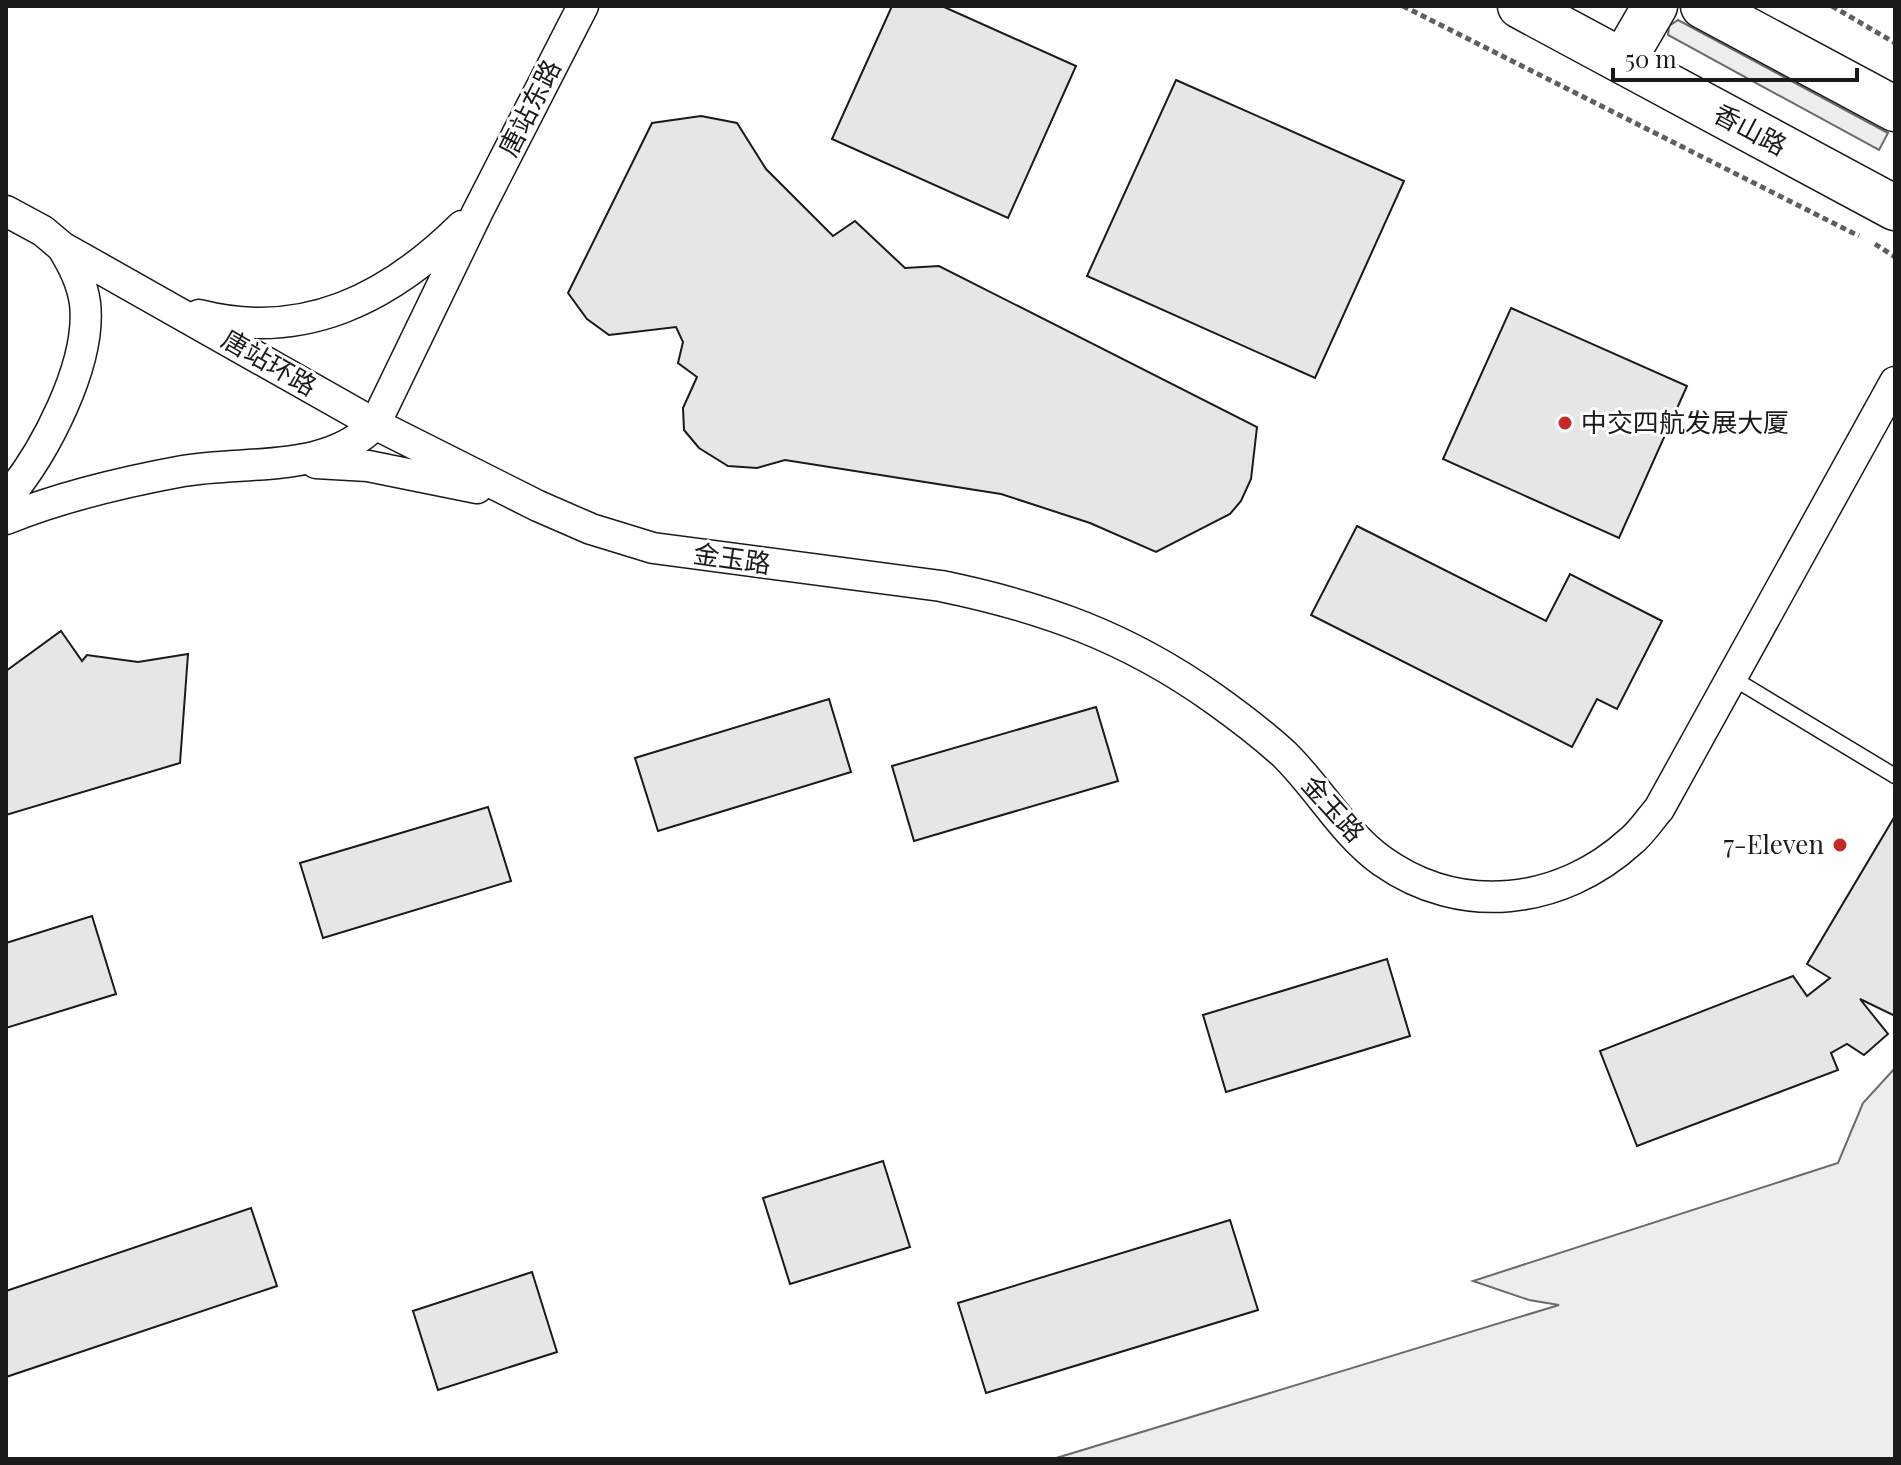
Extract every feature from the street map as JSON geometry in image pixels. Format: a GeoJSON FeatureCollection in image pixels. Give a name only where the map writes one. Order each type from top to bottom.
{"type":"FeatureCollection","features":[{"type":"Feature","properties":{"kind":"main road","name":"香山路"},"geometry":{"type":"LineString","coordinates":[[1520,6],[1895,208]]}},
{"type":"Feature","properties":{"kind":"main road"},"geometry":{"type":"LineString","coordinates":[[1623,61],[1655,6]]}},
{"type":"Feature","properties":{"kind":"main road"},"geometry":{"type":"LineString","coordinates":[[1703,6],[1895,109]]}},
{"type":"Feature","properties":{"kind":"street","name":"唐站东路"},"geometry":{"type":"LineString","coordinates":[[375,424],[478,211],[583,6]]}},
{"type":"Feature","properties":{"kind":"street","name":"唐站环路"},"geometry":{"type":"LineString","coordinates":[[6,211],[43,231],[62,247],[375,424],[538,506]]}},
{"type":"Feature","properties":{"kind":"street"},"geometry":{"type":"LineString","coordinates":[[173,309],[241,323],[304,319],[336,312],[389,286],[421,264],[478,211]]}},
{"type":"Feature","properties":{"kind":"street"},"geometry":{"type":"LineString","coordinates":[[6,499],[49,435],[65,402],[82,343],[85,303],[75,268],[62,247]]}},
{"type":"Feature","properties":{"kind":"street","name":"金玉路"},"geometry":{"type":"LineString","coordinates":[[538,506],[591,529],[653,548],[957,589],[1055,616],[1114,638],[1172,670],[1216,700],[1284,754],[1360,841],[1402,874],[1433,887],[1463,894],[1497,897],[1536,894],[1569,882],[1604,863],[1633,840],[1659,809],[1895,382]]}},
{"type":"Feature","properties":{"kind":"street"},"geometry":{"type":"LineString","coordinates":[[6,519],[74,495],[139,480],[229,464],[282,461],[333,453],[352,444],[375,424]]}},
{"type":"Feature","properties":{"kind":"street"},"geometry":{"type":"LineString","coordinates":[[282,461],[368,466],[469,486],[538,506]]}},
{"type":"Feature","properties":{"kind":"lane"},"geometry":{"type":"LineString","coordinates":[[1731,677],[1895,776]]}},
{"type":"Feature","properties":{"kind":"path"},"geometry":{"type":"LineString","coordinates":[[1403,6],[1874,243],[1895,257]]}},
{"type":"Feature","properties":{"kind":"path"},"geometry":{"type":"LineString","coordinates":[[1832,6],[1895,43]]}},
{"type":"Feature","properties":{"kind":"shaded area"},"geometry":{"type":"Polygon","coordinates":[[[1678,20],[1888,133],[1879,150],[1668,35],[1669,26],[1678,20]]]}},
{"type":"Feature","properties":{"kind":"shaded area"},"geometry":{"type":"Polygon","coordinates":[[[1895,1068],[1895,1459],[1053,1459],[1559,1305],[1529,1300],[1473,1281],[1838,1163],[1863,1103],[1895,1068]]]}},
{"type":"Feature","properties":{"kind":"building"},"geometry":{"type":"Polygon","coordinates":[[[892,6],[942,6],[1076,66],[1008,218],[832,139],[892,6]]]}},
{"type":"Feature","properties":{"kind":"building"},"geometry":{"type":"Polygon","coordinates":[[[1176,80],[1404,181],[1315,378],[1087,276],[1176,80]]]}},
{"type":"Feature","properties":{"kind":"building"},"geometry":{"type":"Polygon","coordinates":[[[701,116],[737,123],[766,169],[833,236],[855,221],[905,268],[939,266],[1257,427],[1251,479],[1241,501],[1230,514],[1156,552],[1090,523],[1001,494],[785,460],[757,468],[728,466],[699,448],[684,430],[683,408],[697,377],[678,363],[683,342],[676,327],[609,335],[587,319],[568,293],[652,123],[701,116]]]}},
{"type":"Feature","properties":{"kind":"building","name":"中交四航发展大厦"},"geometry":{"type":"Polygon","coordinates":[[[1511,308],[1687,386],[1619,538],[1443,459],[1511,308]]]}},
{"type":"Feature","properties":{"kind":"building"},"geometry":{"type":"Polygon","coordinates":[[[1357,526],[1546,621],[1570,574],[1662,621],[1617,709],[1597,699],[1572,747],[1311,615],[1357,526]]]}},
{"type":"Feature","properties":{"kind":"building"},"geometry":{"type":"Polygon","coordinates":[[[61,631],[82,661],[87,655],[138,662],[188,654],[180,763],[6,815],[6,671],[61,631]]]}},
{"type":"Feature","properties":{"kind":"building"},"geometry":{"type":"Polygon","coordinates":[[[829,699],[851,772],[658,831],[635,758],[829,699]]]}},
{"type":"Feature","properties":{"kind":"building"},"geometry":{"type":"Polygon","coordinates":[[[1096,707],[1118,781],[914,841],[892,766],[1096,707]]]}},
{"type":"Feature","properties":{"kind":"building"},"geometry":{"type":"Polygon","coordinates":[[[488,807],[511,881],[323,938],[300,863],[488,807]]]}},
{"type":"Feature","properties":{"kind":"building"},"geometry":{"type":"Polygon","coordinates":[[[1895,816],[1895,1016],[1860,999],[1888,1034],[1864,1055],[1847,1044],[1831,1053],[1838,1070],[1637,1146],[1600,1051],[1793,976],[1807,996],[1830,978],[1807,964],[1895,816]]]}},
{"type":"Feature","properties":{"kind":"building"},"geometry":{"type":"Polygon","coordinates":[[[92,916],[116,994],[6,1028],[6,943],[92,916]]]}},
{"type":"Feature","properties":{"kind":"building"},"geometry":{"type":"Polygon","coordinates":[[[1387,959],[1410,1036],[1226,1092],[1203,1015],[1387,959]]]}},
{"type":"Feature","properties":{"kind":"building"},"geometry":{"type":"Polygon","coordinates":[[[883,1161],[910,1247],[790,1284],[763,1198],[883,1161]]]}},
{"type":"Feature","properties":{"kind":"building"},"geometry":{"type":"Polygon","coordinates":[[[251,1208],[277,1286],[6,1377],[6,1291],[251,1208]]]}},
{"type":"Feature","properties":{"kind":"building"},"geometry":{"type":"Polygon","coordinates":[[[1230,1220],[1258,1310],[986,1393],[958,1303],[1230,1220]]]}},
{"type":"Feature","properties":{"kind":"building"},"geometry":{"type":"Polygon","coordinates":[[[532,1272],[557,1352],[438,1390],[413,1311],[532,1272]]]}},
{"type":"Feature","properties":{"kind":"place","name":"中交四航发展大厦"},"geometry":{"type":"Point","coordinates":[1565,423]}},
{"type":"Feature","properties":{"kind":"place","name":"7-Eleven"},"geometry":{"type":"Point","coordinates":[1840,845]}}]}
